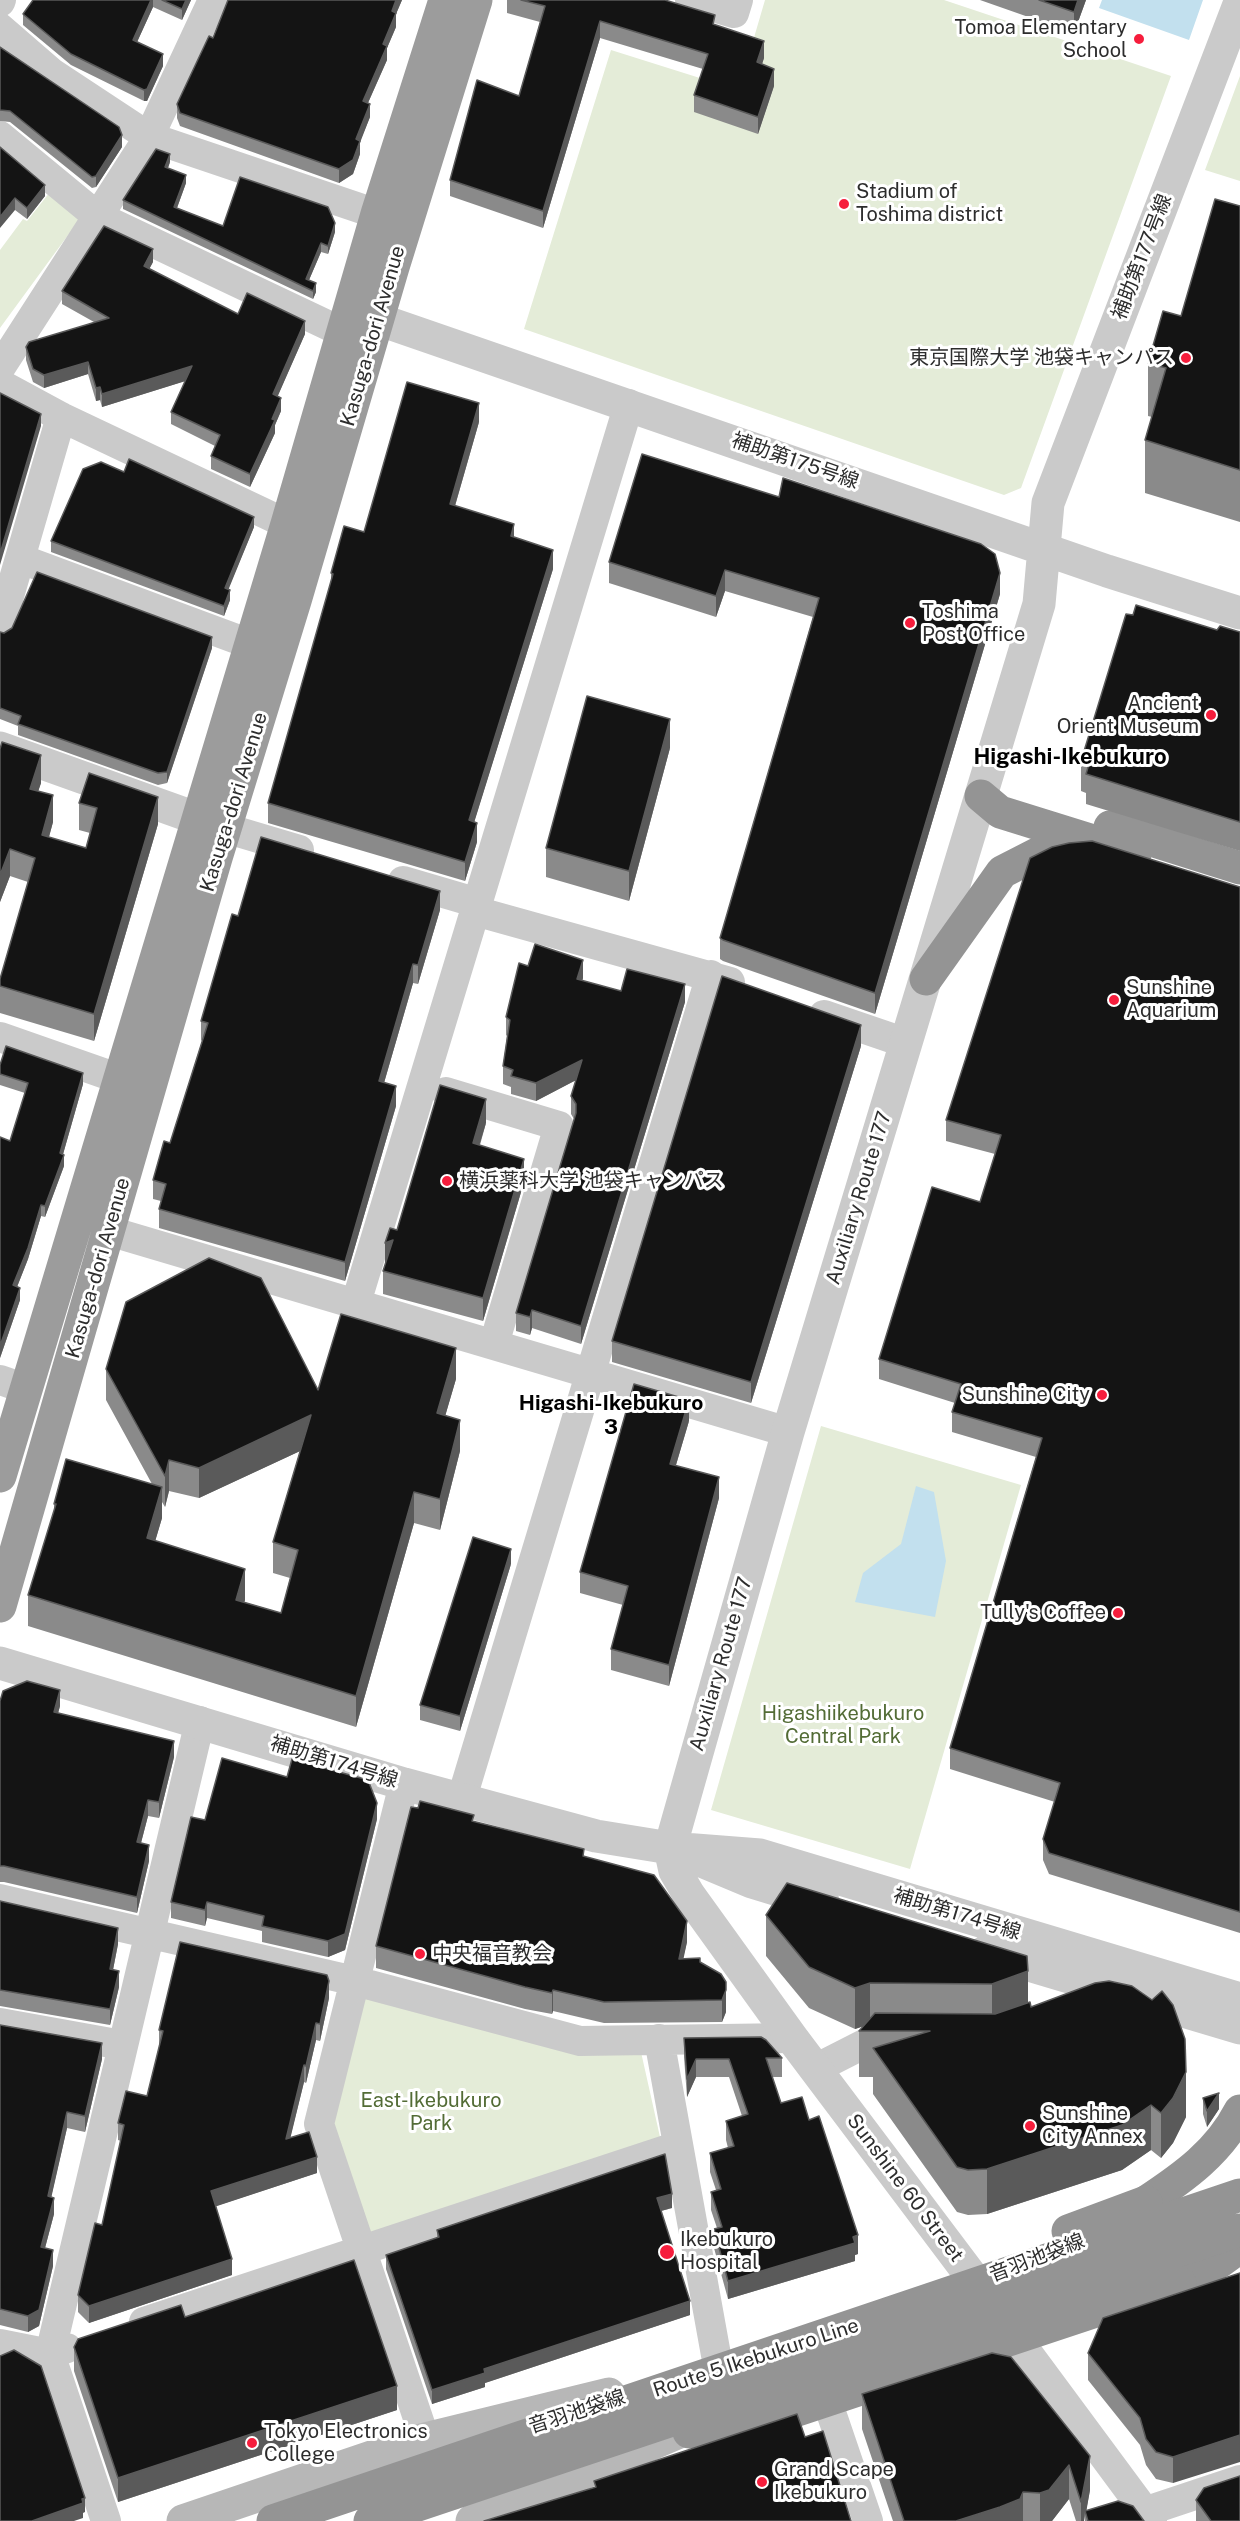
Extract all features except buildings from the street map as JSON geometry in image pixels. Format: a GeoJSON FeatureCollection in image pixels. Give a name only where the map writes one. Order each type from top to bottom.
{"type":"FeatureCollection","features":[{"type":"Feature","properties":{"kind":"highway","name":"Kasuga-dori Avenue"},"geometry":{"type":"LineString","coordinates":[[0,1606],[110,1231],[212,823],[357,320],[377,214],[445,0]]}},
{"type":"Feature","properties":{"kind":"highway","name":"Kasuga-dori Avenue"},"geometry":{"type":"LineString","coordinates":[[0,1476],[13,1385],[212,823],[250,644],[287,524],[357,320],[476,0]]}},
{"type":"Feature","properties":{"kind":"highway"},"geometry":{"type":"LineString","coordinates":[[981,796],[1003,794],[1240,868]]}},
{"type":"Feature","properties":{"kind":"highway"},"geometry":{"type":"LineString","coordinates":[[981,796],[1000,812],[1240,887]]}},
{"type":"Feature","properties":{"kind":"highway"},"geometry":{"type":"LineString","coordinates":[[926,978],[1002,872],[1045,850],[1066,845],[1098,843]]}},
{"type":"Feature","properties":{"kind":"highway"},"geometry":{"type":"LineString","coordinates":[[805,2342],[913,2284],[1088,2225],[1146,2202],[1190,2174],[1229,2132],[1240,2111]]}},
{"type":"Feature","properties":{"kind":"highway","name":"Route 5 Ikebukuro Line"},"geometry":{"type":"LineString","coordinates":[[273,2521],[1240,2195]]}},
{"type":"Feature","properties":{"kind":"highway","name":"Route 5 Ikebukuro Line"},"geometry":{"type":"LineString","coordinates":[[370,2521],[1240,2230]]}},
{"type":"Feature","properties":{"kind":"highway"},"geometry":{"type":"LineString","coordinates":[[581,2451],[773,2418],[1180,2283],[1219,2262],[1240,2245]]}},
{"type":"Feature","properties":{"kind":"main road","name":"音羽池袋線"},"geometry":{"type":"LineString","coordinates":[[252,2521],[975,2281],[1240,2181]]}},
{"type":"Feature","properties":{"kind":"main road"},"geometry":{"type":"LineString","coordinates":[[396,2521],[1240,2245]]}},
{"type":"Feature","properties":{"kind":"main road"},"geometry":{"type":"LineString","coordinates":[[183,2521],[425,2439],[707,2370]]}},
{"type":"Feature","properties":{"kind":"main road"},"geometry":{"type":"LineString","coordinates":[[472,2521],[711,2419]]}},
{"type":"Feature","properties":{"kind":"street"},"geometry":{"type":"LineString","coordinates":[[0,368],[149,137],[213,0]]}},
{"type":"Feature","properties":{"kind":"street"},"geometry":{"type":"LineString","coordinates":[[690,0],[734,13],[738,0]]}},
{"type":"Feature","properties":{"kind":"street","name":"補助第177号線"},"geometry":{"type":"LineString","coordinates":[[1044,549],[1048,503],[1240,2]]}},
{"type":"Feature","properties":{"kind":"street"},"geometry":{"type":"LineString","coordinates":[[0,28],[52,73],[149,137],[377,214]]}},
{"type":"Feature","properties":{"kind":"street"},"geometry":{"type":"LineString","coordinates":[[0,136],[97,216],[357,320]]}},
{"type":"Feature","properties":{"kind":"street","name":"補助第175号線"},"geometry":{"type":"LineString","coordinates":[[357,320],[629,404],[1044,549],[1240,613]]}},
{"type":"Feature","properties":{"kind":"street"},"geometry":{"type":"LineString","coordinates":[[0,384],[61,417],[287,524]]}},
{"type":"Feature","properties":{"kind":"street"},"geometry":{"type":"LineString","coordinates":[[356,1303],[629,404]]}},
{"type":"Feature","properties":{"kind":"street"},"geometry":{"type":"LineString","coordinates":[[0,627],[13,566],[61,417]]}},
{"type":"Feature","properties":{"kind":"street","name":"Auxiliary Route 177"},"geometry":{"type":"LineString","coordinates":[[670,1848],[788,1432],[1039,604],[1044,549]]}},
{"type":"Feature","properties":{"kind":"street"},"geometry":{"type":"LineString","coordinates":[[13,566],[250,644]]}},
{"type":"Feature","properties":{"kind":"street"},"geometry":{"type":"LineString","coordinates":[[0,748],[212,823],[329,859]]}},
{"type":"Feature","properties":{"kind":"street"},"geometry":{"type":"LineString","coordinates":[[375,873],[476,907],[711,975],[754,990]]}},
{"type":"Feature","properties":{"kind":"street"},"geometry":{"type":"LineString","coordinates":[[461,1801],[711,975]]}},
{"type":"Feature","properties":{"kind":"street"},"geometry":{"type":"LineString","coordinates":[[798,1006],[906,1043]]}},
{"type":"Feature","properties":{"kind":"street"},"geometry":{"type":"LineString","coordinates":[[0,1037],[120,1079]]}},
{"type":"Feature","properties":{"kind":"street"},"geometry":{"type":"LineString","coordinates":[[422,1085],[559,1126],[494,1344]]}},
{"type":"Feature","properties":{"kind":"street"},"geometry":{"type":"LineString","coordinates":[[110,1231],[788,1432]]}},
{"type":"Feature","properties":{"kind":"street","name":"補助第174号線"},"geometry":{"type":"LineString","coordinates":[[0,1663],[461,1801],[621,1842],[760,1855],[1240,1999]]}},
{"type":"Feature","properties":{"kind":"street"},"geometry":{"type":"LineString","coordinates":[[106,2521],[50,2354],[200,1721]]}},
{"type":"Feature","properties":{"kind":"street"},"geometry":{"type":"LineString","coordinates":[[404,1784],[319,2124],[425,2439]]}},
{"type":"Feature","properties":{"kind":"street","name":"補助第174号線"},"geometry":{"type":"LineString","coordinates":[[670,1848],[752,1882],[1071,1994],[1240,2028]]}},
{"type":"Feature","properties":{"kind":"street","name":"Sunshine 60 Street"},"geometry":{"type":"LineString","coordinates":[[670,1848],[675,1871],[689,1895],[792,2038],[1004,2321],[1138,2518]]}},
{"type":"Feature","properties":{"kind":"street"},"geometry":{"type":"LineString","coordinates":[[0,1899],[355,1981],[580,2041],[792,2038]]}},
{"type":"Feature","properties":{"kind":"street"},"geometry":{"type":"LineString","coordinates":[[1008,1929],[1099,1934],[1240,1976]]}},
{"type":"Feature","properties":{"kind":"street"},"geometry":{"type":"LineString","coordinates":[[0,2023],[122,2045]]}},
{"type":"Feature","properties":{"kind":"street"},"geometry":{"type":"LineString","coordinates":[[659,2039],[678,2146],[707,2370]]}},
{"type":"Feature","properties":{"kind":"street"},"geometry":{"type":"LineString","coordinates":[[815,2068],[870,2041],[927,2042]]}},
{"type":"Feature","properties":{"kind":"street"},"geometry":{"type":"LineString","coordinates":[[0,2344],[50,2354],[360,2249],[678,2146]]}},
{"type":"Feature","properties":{"kind":"street"},"geometry":{"type":"LineString","coordinates":[[821,2383],[868,2521]]}},
{"type":"Feature","properties":{"kind":"street"},"geometry":{"type":"LineString","coordinates":[[1138,2518],[1240,2480]]}},
{"type":"Feature","properties":{"kind":"green space","name":"Stadium of Toshima district"},"geometry":{"type":"Polygon","coordinates":[[[765,0],[944,0],[1171,76],[1021,488],[1004,495],[524,329],[611,50],[703,79],[753,41],[765,0]]]}},
{"type":"Feature","properties":{"kind":"green space"},"geometry":{"type":"Polygon","coordinates":[[[1240,76],[1240,181],[1205,170],[1240,76]]]}},
{"type":"Feature","properties":{"kind":"green space"},"geometry":{"type":"Polygon","coordinates":[[[50,192],[82,216],[0,328],[0,250],[23,219],[27,221],[50,192]]]}},
{"type":"Feature","properties":{"kind":"green space","name":"Higashiikebukuro Central Park"},"geometry":{"type":"Polygon","coordinates":[[[821,1426],[1021,1485],[910,1869],[711,1810],[821,1426]]]}},
{"type":"Feature","properties":{"kind":"green space","name":"East-Ikebukuro Park"},"geometry":{"type":"Polygon","coordinates":[[[364,1996],[641,2052],[660,2137],[368,2234],[331,2124],[364,1996]]]}},
{"type":"Feature","properties":{"kind":"water"},"geometry":{"type":"Polygon","coordinates":[[[1102,0],[1203,0],[1189,40],[1099,8],[1102,0]]]}},
{"type":"Feature","properties":{"kind":"water"},"geometry":{"type":"Polygon","coordinates":[[[916,1486],[934,1492],[946,1561],[935,1617],[855,1602],[863,1573],[901,1544],[916,1486]]]}},
{"type":"Feature","properties":{"kind":"place","name":"Tomoa Elementary School"},"geometry":{"type":"Point","coordinates":[1139,39]}},
{"type":"Feature","properties":{"kind":"place","name":"Stadium of Toshima district"},"geometry":{"type":"Point","coordinates":[844,204]}},
{"type":"Feature","properties":{"kind":"place","name":"東京国際大学 池袋キャンパス"},"geometry":{"type":"Point","coordinates":[1186,358]}},
{"type":"Feature","properties":{"kind":"place","name":"Toshima Post Office"},"geometry":{"type":"Point","coordinates":[910,623]}},
{"type":"Feature","properties":{"kind":"place","name":"Ancient Orient Museum"},"geometry":{"type":"Point","coordinates":[1211,715]}},
{"type":"Feature","properties":{"kind":"place","name":"Sunshine Aquarium"},"geometry":{"type":"Point","coordinates":[1114,1000]}},
{"type":"Feature","properties":{"kind":"place","name":"横浜薬科大学 池袋キャンパス"},"geometry":{"type":"Point","coordinates":[447,1181]}},
{"type":"Feature","properties":{"kind":"place","name":"Sunshine City"},"geometry":{"type":"Point","coordinates":[1102,1395]}},
{"type":"Feature","properties":{"kind":"place","name":"Tully's Coffee"},"geometry":{"type":"Point","coordinates":[1118,1613]}},
{"type":"Feature","properties":{"kind":"place","name":"中央福音教会"},"geometry":{"type":"Point","coordinates":[420,1954]}},
{"type":"Feature","properties":{"kind":"place","name":"Sunshine City Annex"},"geometry":{"type":"Point","coordinates":[1030,2126]}},
{"type":"Feature","properties":{"kind":"place","name":"Ikebukuro Hospital"},"geometry":{"type":"Point","coordinates":[667,2252]}},
{"type":"Feature","properties":{"kind":"place","name":"Tokyo Electronics College"},"geometry":{"type":"Point","coordinates":[252,2443]}},
{"type":"Feature","properties":{"kind":"place","name":"Grand Scape Ikebukuro"},"geometry":{"type":"Point","coordinates":[762,2482]}},
{"type":"Feature","properties":{"kind":"district","name":"Higashi-Ikebukuro"},"geometry":{"type":"Point","coordinates":[1070,757]}},
{"type":"Feature","properties":{"kind":"district","name":"Higashi-Ikebukuro 3"},"geometry":{"type":"Point","coordinates":[611,1416]}}]}
